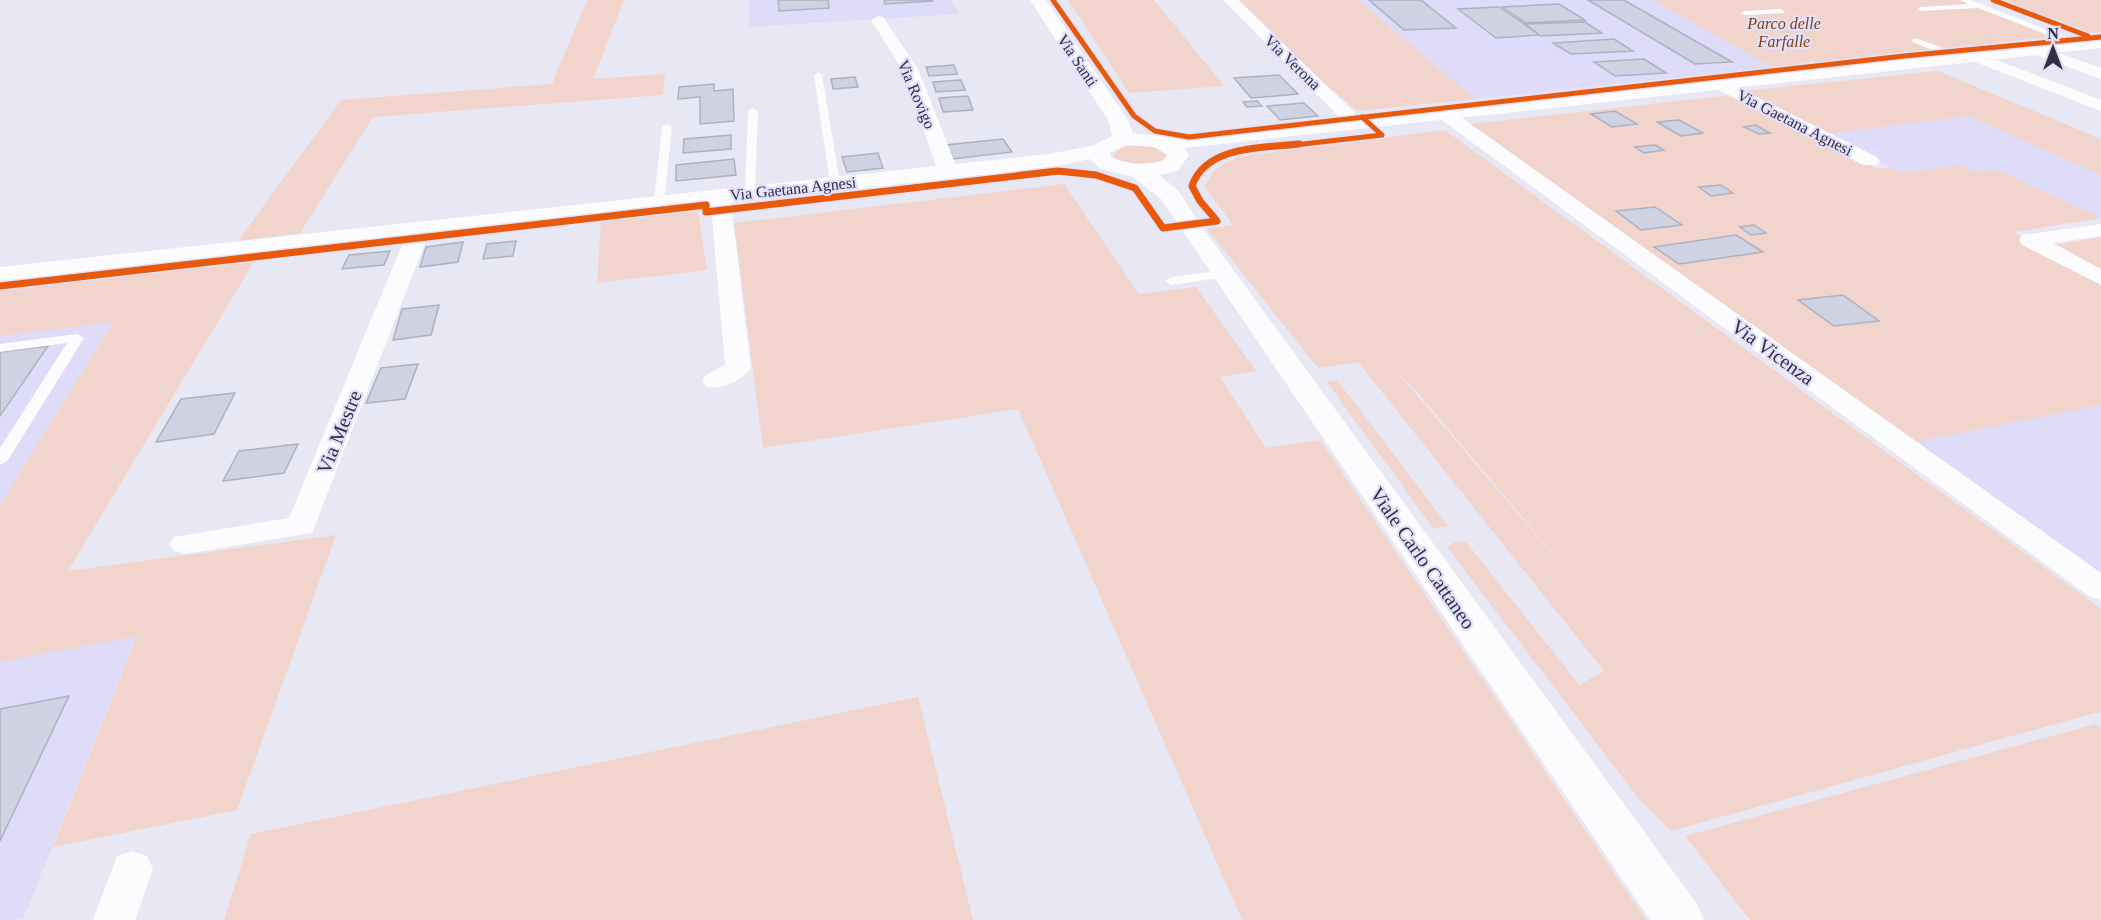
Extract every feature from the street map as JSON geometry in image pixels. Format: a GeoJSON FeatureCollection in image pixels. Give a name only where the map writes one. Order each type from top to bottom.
{"type":"FeatureCollection","features":[{"type":"Feature","properties":{"kind":"street","name":"Via Santi"},"geometry":{"type":"LineString","coordinates":[[1038,0],[1129,133]]}},
{"type":"Feature","properties":{"kind":"street","name":"Via Verona"},"geometry":{"type":"LineString","coordinates":[[1230,0],[1357,124]]}},
{"type":"Feature","properties":{"kind":"street","name":"Via Rovigo"},"geometry":{"type":"LineString","coordinates":[[878,21],[910,69],[948,171]]}},
{"type":"Feature","properties":{"kind":"street","name":"Via Gaetana Agnesi"},"geometry":{"type":"LineString","coordinates":[[1171,165],[1208,141],[2092,44]]}},
{"type":"Feature","properties":{"kind":"street"},"geometry":{"type":"LineString","coordinates":[[2036,51],[2101,74]]}},
{"type":"Feature","properties":{"kind":"street"},"geometry":{"type":"LineString","coordinates":[[1976,57],[2101,106]]}},
{"type":"Feature","properties":{"kind":"street","name":"Via Gaetana Agnesi"},"geometry":{"type":"LineString","coordinates":[[1721,84],[1870,161]]}},
{"type":"Feature","properties":{"kind":"street","name":"Via Vicenza"},"geometry":{"type":"LineString","coordinates":[[1445,114],[2101,589]]}},
{"type":"Feature","properties":{"kind":"street"},"geometry":{"type":"LineString","coordinates":[[1106,159],[1108,144],[1129,133],[1171,165]]}},
{"type":"Feature","properties":{"kind":"street","name":"Via Gaetana Agnesi"},"geometry":{"type":"LineString","coordinates":[[0,275],[1048,161],[1106,159],[1139,171]]}},
{"type":"Feature","properties":{"kind":"street","name":"Viale Carlo Cattaneo"},"geometry":{"type":"LineString","coordinates":[[1139,171],[1171,165],[1223,274],[1679,920]]}},
{"type":"Feature","properties":{"kind":"street"},"geometry":{"type":"LineString","coordinates":[[715,381],[738,368],[720,195]]}},
{"type":"Feature","properties":{"kind":"street","name":"Via Mestre"},"geometry":{"type":"LineString","coordinates":[[185,544],[301,526],[420,228]]}},
{"type":"Feature","properties":{"kind":"street"},"geometry":{"type":"LineString","coordinates":[[2101,230],[2030,240],[2101,278]]}},
{"type":"Feature","properties":{"kind":"street"},"geometry":{"type":"LineString","coordinates":[[114,920],[132,869]]}},
{"type":"Feature","properties":{"kind":"lane"},"geometry":{"type":"LineString","coordinates":[[1964,0],[2092,44]]}},
{"type":"Feature","properties":{"kind":"lane"},"geometry":{"type":"LineString","coordinates":[[1921,9],[1979,6]]}},
{"type":"Feature","properties":{"kind":"lane"},"geometry":{"type":"LineString","coordinates":[[1745,13],[1782,11]]}},
{"type":"Feature","properties":{"kind":"lane"},"geometry":{"type":"LineString","coordinates":[[1916,40],[1945,52]]}},
{"type":"Feature","properties":{"kind":"lane"},"geometry":{"type":"LineString","coordinates":[[818,75],[835,183]]}},
{"type":"Feature","properties":{"kind":"lane"},"geometry":{"type":"LineString","coordinates":[[750,193],[753,111]]}},
{"type":"Feature","properties":{"kind":"lane"},"geometry":{"type":"LineString","coordinates":[[659,202],[667,127]]}},
{"type":"Feature","properties":{"kind":"lane"},"geometry":{"type":"LineString","coordinates":[[1171,281],[1223,274]]}},
{"type":"Feature","properties":{"kind":"lane"},"geometry":{"type":"LineString","coordinates":[[0,348],[77,338],[0,460]]}},
{"type":"Feature","properties":{"kind":"shaded area"},"geometry":{"type":"Polygon","coordinates":[[[750,0],[951,0],[959,14],[749,27],[750,0]]]}},
{"type":"Feature","properties":{"kind":"shaded area"},"geometry":{"type":"Polygon","coordinates":[[[1358,0],[1653,0],[1772,67],[1475,99],[1358,0]]]}},
{"type":"Feature","properties":{"kind":"shaded area"},"geometry":{"type":"Polygon","coordinates":[[[1969,116],[2101,175],[2101,218],[1997,170],[1976,172],[1960,165],[1902,173],[1824,134],[1969,116]]]}},
{"type":"Feature","properties":{"kind":"shaded area"},"geometry":{"type":"Polygon","coordinates":[[[113,321],[0,505],[0,336],[113,321]]]}},
{"type":"Feature","properties":{"kind":"shaded area"},"geometry":{"type":"Polygon","coordinates":[[[2101,405],[2101,574],[1915,442],[2101,405]]]}},
{"type":"Feature","properties":{"kind":"shaded area"},"geometry":{"type":"Polygon","coordinates":[[[137,635],[23,919],[0,920],[0,662],[137,635]]]}},
{"type":"Feature","properties":{"kind":"green space"},"geometry":{"type":"Polygon","coordinates":[[[587,0],[624,0],[593,79],[665,74],[663,95],[373,117],[300,233],[238,241],[341,100],[552,84],[587,0]]]}},
{"type":"Feature","properties":{"kind":"green space"},"geometry":{"type":"Polygon","coordinates":[[[1068,0],[1154,0],[1224,86],[1129,93],[1068,0]]]}},
{"type":"Feature","properties":{"kind":"green space"},"geometry":{"type":"Polygon","coordinates":[[[1240,0],[1358,0],[1475,99],[1358,111],[1320,80],[1240,0]]]}},
{"type":"Feature","properties":{"kind":"green space","name":"Parco delle Farfalle"},"geometry":{"type":"Polygon","coordinates":[[[1653,0],[1965,0],[2050,37],[1772,67],[1653,0]]]}},
{"type":"Feature","properties":{"kind":"green space"},"geometry":{"type":"Polygon","coordinates":[[[2003,0],[2101,0],[2101,32],[2091,33],[2003,0]]]}},
{"type":"Feature","properties":{"kind":"green space"},"geometry":{"type":"Polygon","coordinates":[[[1938,71],[2101,139],[2101,175],[1969,116],[1824,134],[1744,91],[1938,71]]]}},
{"type":"Feature","properties":{"kind":"green space"},"geometry":{"type":"Polygon","coordinates":[[[1733,95],[1877,169],[1889,167],[1902,173],[1960,165],[1976,172],[1997,170],[2101,218],[2015,232],[2024,239],[2044,244],[2067,243],[2101,237],[2101,405],[1915,442],[1469,124],[1733,95]]]}},
{"type":"Feature","properties":{"kind":"green space"},"geometry":{"type":"Polygon","coordinates":[[[1445,130],[2101,609],[2101,713],[1671,831],[1640,800],[1447,547],[1457,541],[1467,543],[1579,685],[1604,671],[1358,362],[1318,368],[1207,229],[1233,225],[1205,187],[1220,166],[1243,156],[1445,130]],[[1398,373],[1618,631],[1418,393],[1398,373]]]}},
{"type":"Feature","properties":{"kind":"green space"},"geometry":{"type":"Polygon","coordinates":[[[1140,145],[1158,149],[1167,156],[1164,161],[1141,167],[1117,161],[1114,155],[1119,150],[1140,145]]]}},
{"type":"Feature","properties":{"kind":"green space"},"geometry":{"type":"Polygon","coordinates":[[[1064,184],[1139,294],[1196,287],[1256,371],[1220,377],[1266,448],[1320,440],[1646,920],[1242,920],[1018,409],[763,448],[734,223],[1064,184]]]}},
{"type":"Feature","properties":{"kind":"green space"},"geometry":{"type":"Polygon","coordinates":[[[698,211],[707,270],[597,283],[601,222],[698,211]]]}},
{"type":"Feature","properties":{"kind":"green space"},"geometry":{"type":"Polygon","coordinates":[[[255,260],[68,571],[336,535],[237,810],[53,847],[137,636],[0,662],[0,505],[113,322],[0,336],[0,289],[255,260]]]}},
{"type":"Feature","properties":{"kind":"green space"},"geometry":{"type":"Polygon","coordinates":[[[1337,380],[1448,526],[1434,529],[1327,382],[1337,380]]]}},
{"type":"Feature","properties":{"kind":"green space"},"geometry":{"type":"Polygon","coordinates":[[[918,697],[973,920],[224,920],[251,834],[918,697]]]}},
{"type":"Feature","properties":{"kind":"green space"},"geometry":{"type":"Polygon","coordinates":[[[2096,724],[2101,728],[2101,920],[1750,920],[1685,836],[2096,724]]]}},
{"type":"Feature","properties":{"kind":"building"},"geometry":{"type":"Polygon","coordinates":[[[778,0],[828,0],[829,8],[779,11],[778,0]]]}},
{"type":"Feature","properties":{"kind":"building"},"geometry":{"type":"Polygon","coordinates":[[[884,0],[933,0],[933,1],[885,4],[884,0]]]}},
{"type":"Feature","properties":{"kind":"building"},"geometry":{"type":"Polygon","coordinates":[[[1369,0],[1421,0],[1456,28],[1404,30],[1369,0]]]}},
{"type":"Feature","properties":{"kind":"building"},"geometry":{"type":"Polygon","coordinates":[[[1588,0],[1624,0],[1732,62],[1695,64],[1588,0]]]}},
{"type":"Feature","properties":{"kind":"building"},"geometry":{"type":"Polygon","coordinates":[[[1559,4],[1585,20],[1526,23],[1502,7],[1559,4]]]}},
{"type":"Feature","properties":{"kind":"building"},"geometry":{"type":"Polygon","coordinates":[[[1499,7],[1540,35],[1496,38],[1458,9],[1499,7]]]}},
{"type":"Feature","properties":{"kind":"building"},"geometry":{"type":"Polygon","coordinates":[[[1585,22],[1602,33],[1541,36],[1525,24],[1585,22]]]}},
{"type":"Feature","properties":{"kind":"building"},"geometry":{"type":"Polygon","coordinates":[[[1614,39],[1633,51],[1571,54],[1553,43],[1614,39]]]}},
{"type":"Feature","properties":{"kind":"building"},"geometry":{"type":"Polygon","coordinates":[[[1644,59],[1666,73],[1615,76],[1594,62],[1644,59]]]}},
{"type":"Feature","properties":{"kind":"building"},"geometry":{"type":"Polygon","coordinates":[[[954,65],[957,74],[929,76],[926,67],[954,65]]]}},
{"type":"Feature","properties":{"kind":"building"},"geometry":{"type":"Polygon","coordinates":[[[1279,75],[1298,94],[1251,98],[1234,78],[1279,75]]]}},
{"type":"Feature","properties":{"kind":"building"},"geometry":{"type":"Polygon","coordinates":[[[855,77],[858,87],[833,89],[831,79],[855,77]]]}},
{"type":"Feature","properties":{"kind":"building"},"geometry":{"type":"Polygon","coordinates":[[[961,80],[965,90],[936,92],[933,82],[961,80]]]}},
{"type":"Feature","properties":{"kind":"building"},"geometry":{"type":"Polygon","coordinates":[[[714,84],[714,91],[733,89],[734,121],[700,124],[700,97],[678,99],[679,87],[714,84]]]}},
{"type":"Feature","properties":{"kind":"building"},"geometry":{"type":"Polygon","coordinates":[[[968,96],[973,110],[943,112],[939,98],[968,96]]]}},
{"type":"Feature","properties":{"kind":"building"},"geometry":{"type":"Polygon","coordinates":[[[1257,101],[1262,106],[1247,107],[1243,102],[1257,101]]]}},
{"type":"Feature","properties":{"kind":"building"},"geometry":{"type":"Polygon","coordinates":[[[1304,103],[1318,116],[1280,120],[1267,106],[1304,103]]]}},
{"type":"Feature","properties":{"kind":"building"},"geometry":{"type":"Polygon","coordinates":[[[1615,111],[1637,124],[1612,127],[1591,114],[1615,111]]]}},
{"type":"Feature","properties":{"kind":"building"},"geometry":{"type":"Polygon","coordinates":[[[1679,120],[1703,133],[1681,136],[1657,122],[1679,120]]]}},
{"type":"Feature","properties":{"kind":"building"},"geometry":{"type":"Polygon","coordinates":[[[1755,125],[1770,133],[1759,134],[1744,127],[1755,125]]]}},
{"type":"Feature","properties":{"kind":"building"},"geometry":{"type":"Polygon","coordinates":[[[731,135],[731,149],[683,153],[684,139],[731,135]]]}},
{"type":"Feature","properties":{"kind":"building"},"geometry":{"type":"Polygon","coordinates":[[[1003,139],[1012,152],[953,159],[946,145],[1003,139]]]}},
{"type":"Feature","properties":{"kind":"building"},"geometry":{"type":"Polygon","coordinates":[[[1655,145],[1664,150],[1644,153],[1635,147],[1655,145]]]}},
{"type":"Feature","properties":{"kind":"building"},"geometry":{"type":"Polygon","coordinates":[[[878,153],[883,168],[847,172],[842,157],[878,153]]]}},
{"type":"Feature","properties":{"kind":"building"},"geometry":{"type":"Polygon","coordinates":[[[734,159],[736,175],[676,181],[676,165],[734,159]]]}},
{"type":"Feature","properties":{"kind":"building"},"geometry":{"type":"Polygon","coordinates":[[[1721,185],[1733,193],[1711,196],[1699,187],[1721,185]]]}},
{"type":"Feature","properties":{"kind":"building"},"geometry":{"type":"Polygon","coordinates":[[[1655,207],[1682,225],[1641,230],[1616,211],[1655,207]]]}},
{"type":"Feature","properties":{"kind":"building"},"geometry":{"type":"Polygon","coordinates":[[[1754,225],[1766,233],[1751,235],[1740,227],[1754,225]]]}},
{"type":"Feature","properties":{"kind":"building"},"geometry":{"type":"Polygon","coordinates":[[[1736,235],[1763,252],[1679,264],[1654,247],[1736,235]]]}},
{"type":"Feature","properties":{"kind":"building"},"geometry":{"type":"Polygon","coordinates":[[[516,241],[513,256],[483,259],[487,244],[516,241]]]}},
{"type":"Feature","properties":{"kind":"building"},"geometry":{"type":"Polygon","coordinates":[[[463,242],[458,262],[420,267],[426,247],[463,242]]]}},
{"type":"Feature","properties":{"kind":"building"},"geometry":{"type":"Polygon","coordinates":[[[390,251],[384,265],[342,269],[349,255],[390,251]]]}},
{"type":"Feature","properties":{"kind":"building"},"geometry":{"type":"Polygon","coordinates":[[[1843,295],[1879,321],[1834,326],[1798,300],[1843,295]]]}},
{"type":"Feature","properties":{"kind":"building"},"geometry":{"type":"Polygon","coordinates":[[[439,305],[431,335],[393,340],[402,309],[439,305]]]}},
{"type":"Feature","properties":{"kind":"building"},"geometry":{"type":"Polygon","coordinates":[[[48,346],[0,416],[0,352],[48,346]]]}},
{"type":"Feature","properties":{"kind":"building"},"geometry":{"type":"Polygon","coordinates":[[[418,364],[405,399],[366,403],[381,368],[418,364]]]}},
{"type":"Feature","properties":{"kind":"building"},"geometry":{"type":"Polygon","coordinates":[[[235,393],[214,434],[156,442],[181,399],[235,393]]]}},
{"type":"Feature","properties":{"kind":"building"},"geometry":{"type":"Polygon","coordinates":[[[298,444],[284,473],[223,481],[239,451],[298,444]]]}},
{"type":"Feature","properties":{"kind":"building"},"geometry":{"type":"Polygon","coordinates":[[[69,696],[0,841],[0,709],[69,696]]]}},
{"type":"Feature","properties":{"kind":"cycle path"},"geometry":{"type":"LineString","coordinates":[[1053,0],[1134,116],[1155,131],[1189,137],[1904,56],[2101,37]]}},
{"type":"Feature","properties":{"kind":"cycle path"},"geometry":{"type":"LineString","coordinates":[[1993,0],[2088,36]]}},
{"type":"Feature","properties":{"kind":"cycle path"},"geometry":{"type":"LineString","coordinates":[[0,286],[706,205],[706,212],[1058,171],[1096,175],[1135,188],[1163,228],[1217,221],[1200,201],[1192,186],[1196,174],[1213,160],[1238,151],[1382,135],[1362,117]]}}]}
